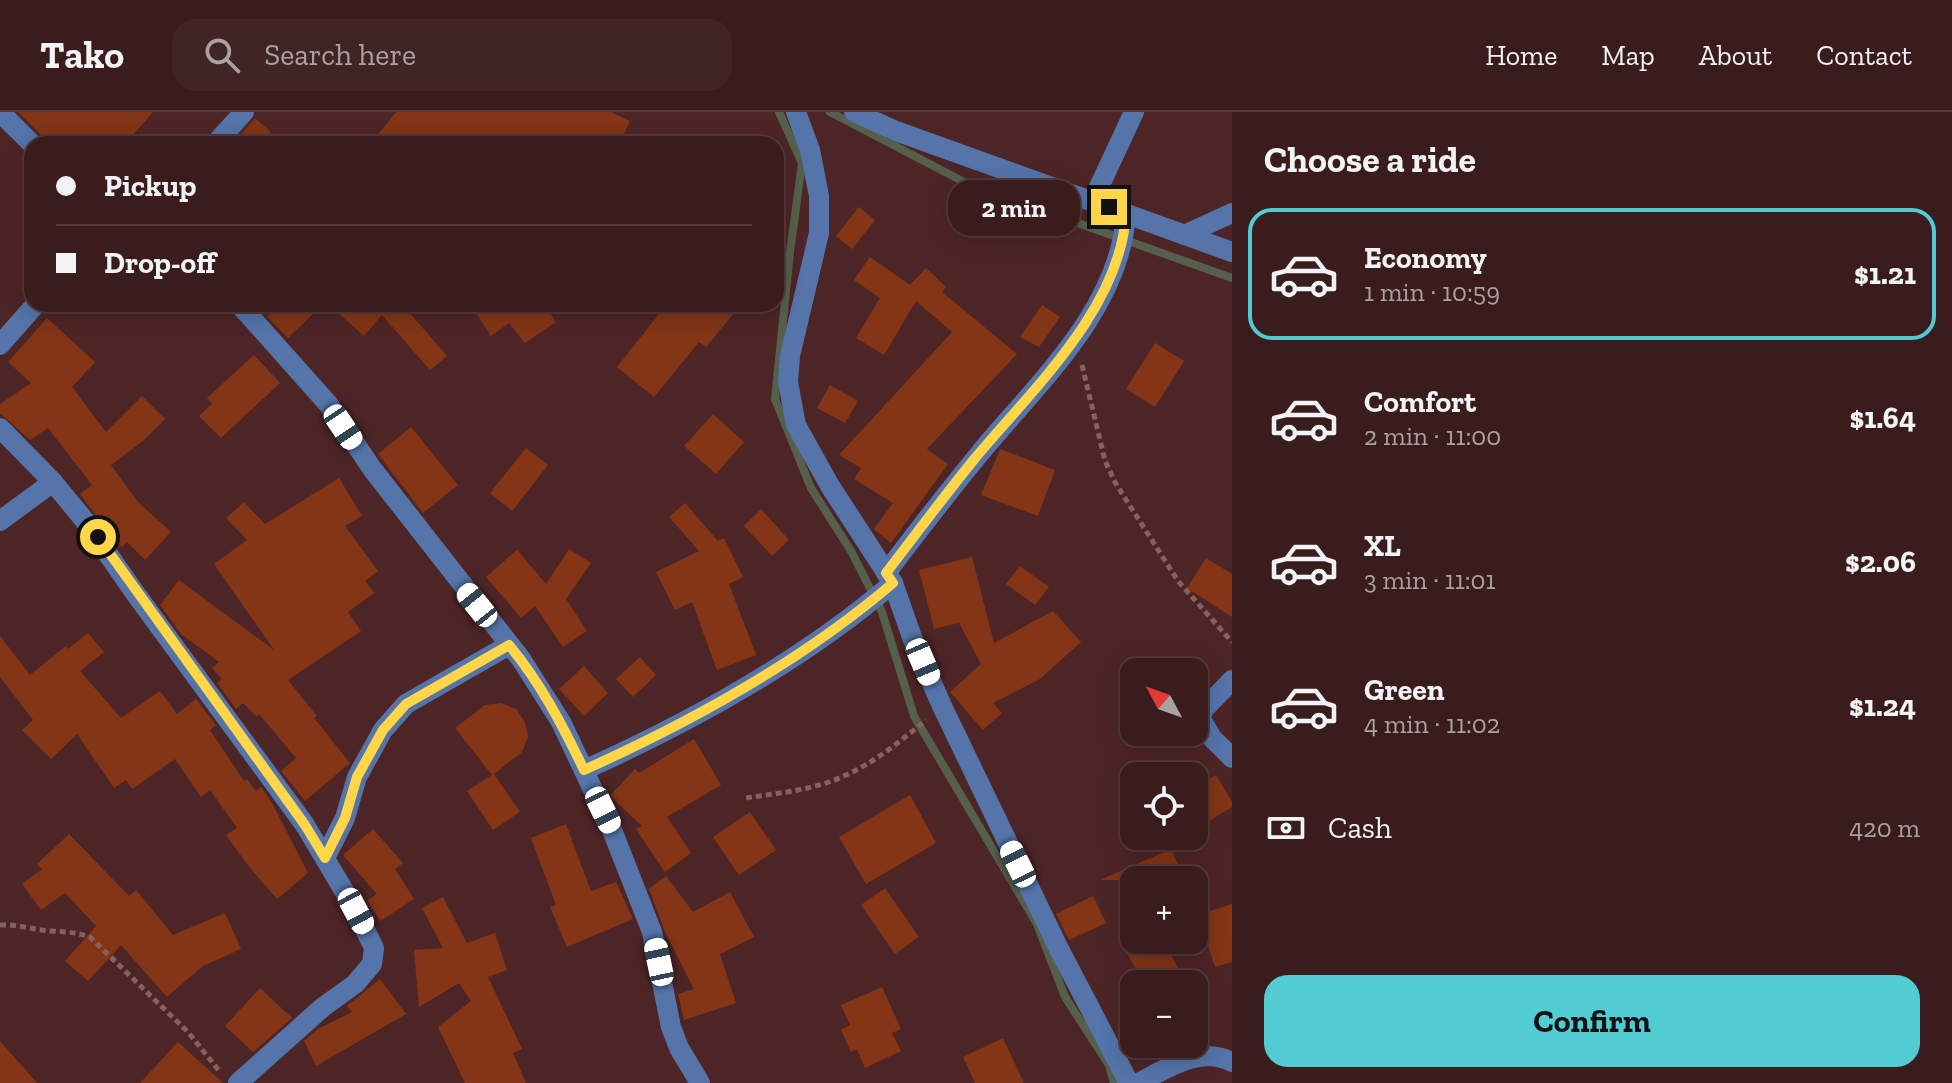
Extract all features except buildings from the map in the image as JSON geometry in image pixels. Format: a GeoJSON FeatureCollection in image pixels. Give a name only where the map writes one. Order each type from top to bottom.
{"type":"FeatureCollection","features":[{"type":"Feature","properties":{"kind":"street"},"geometry":{"type":"LineString","coordinates":[[0,112],[24,136]]}},
{"type":"Feature","properties":{"kind":"street"},"geometry":{"type":"LineString","coordinates":[[222,136],[244,112]]}},
{"type":"Feature","properties":{"kind":"street"},"geometry":{"type":"LineString","coordinates":[[796,112],[810,150],[819,196],[819,233],[790,356],[788,382],[796,425],[830,486],[890,578],[942,706],[1059,949],[1129,1083]]}},
{"type":"Feature","properties":{"kind":"street"},"geometry":{"type":"LineString","coordinates":[[854,112],[896,131],[1232,252]]}},
{"type":"Feature","properties":{"kind":"street"},"geometry":{"type":"LineString","coordinates":[[1093,200],[1134,112]]}},
{"type":"Feature","properties":{"kind":"street"},"geometry":{"type":"LineString","coordinates":[[584,770],[639,746],[798,654],[890,578],[973,461],[1076,337],[1104,292],[1125,238],[1126,213]]}},
{"type":"Feature","properties":{"kind":"street"},"geometry":{"type":"LineString","coordinates":[[1184,235],[1232,213]]}},
{"type":"Feature","properties":{"kind":"street"},"geometry":{"type":"LineString","coordinates":[[0,345],[29,312]]}},
{"type":"Feature","properties":{"kind":"street"},"geometry":{"type":"LineString","coordinates":[[246,312],[329,405],[373,470],[521,659],[561,722],[612,830],[652,932],[671,1027],[679,1048],[700,1083]]}},
{"type":"Feature","properties":{"kind":"street"},"geometry":{"type":"LineString","coordinates":[[0,428],[53,482],[110,553],[135,593],[305,825],[366,930],[375,957],[368,970],[355,984],[232,1082]]}},
{"type":"Feature","properties":{"kind":"street"},"geometry":{"type":"LineString","coordinates":[[0,521],[53,482]]}},
{"type":"Feature","properties":{"kind":"street"},"geometry":{"type":"LineString","coordinates":[[325,858],[345,818],[357,777],[383,730],[406,704],[509,645]]}},
{"type":"Feature","properties":{"kind":"street"},"geometry":{"type":"LineString","coordinates":[[1232,680],[1203,710],[1201,719],[1212,738],[1232,758]]}},
{"type":"Feature","properties":{"kind":"street"},"geometry":{"type":"LineString","coordinates":[[1138,1083],[1187,1058],[1226,1058],[1232,1037]]}},
{"type":"Feature","properties":{"kind":"path"},"geometry":{"type":"LineString","coordinates":[[1076,337],[1105,461],[1116,484],[1178,581],[1232,642]]}},
{"type":"Feature","properties":{"kind":"path"},"geometry":{"type":"LineString","coordinates":[[746,798],[807,788],[852,773],[895,746],[942,706]]}},
{"type":"Feature","properties":{"kind":"path"},"geometry":{"type":"LineString","coordinates":[[0,925],[76,932],[90,937],[188,1032],[232,1082]]}},
{"type":"Feature","properties":{"kind":"waterway"},"geometry":{"type":"LineString","coordinates":[[779,112],[802,163],[784,311]]}},
{"type":"Feature","properties":{"kind":"waterway"},"geometry":{"type":"LineString","coordinates":[[830,112],[968,184],[1232,278]]}},
{"type":"Feature","properties":{"kind":"waterway"},"geometry":{"type":"LineString","coordinates":[[784,312],[775,399],[811,488],[851,551],[882,612],[914,716],[1037,924],[1065,997],[1109,1065],[1114,1083]]}},
{"type":"Feature","properties":{"kind":"route"},"geometry":{"type":"LineString","coordinates":[[98,537],[135,593],[305,825],[325,858],[345,818],[357,777],[383,730],[406,704],[509,645],[561,722],[584,770],[639,746],[733,694],[798,654],[875,598],[893,583],[886,573],[973,461],[1076,337],[1104,292],[1125,238],[1126,213],[1109,207]]}}]}
